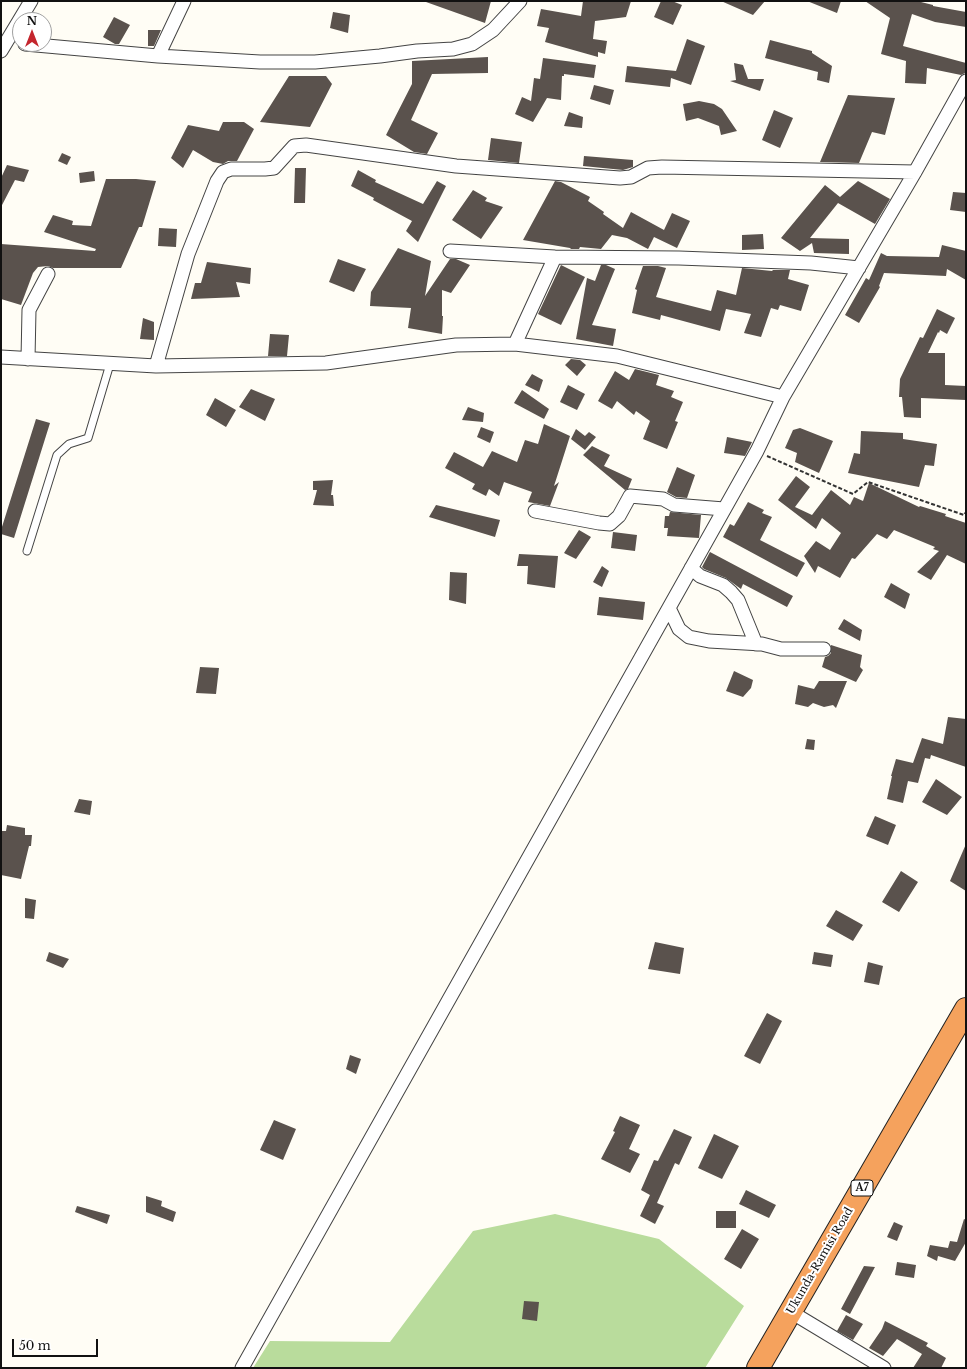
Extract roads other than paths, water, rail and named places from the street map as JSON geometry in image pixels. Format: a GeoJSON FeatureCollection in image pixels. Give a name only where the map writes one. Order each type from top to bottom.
{"type":"FeatureCollection","features":[{"type":"Feature","properties":{"kind":"highway","name":"Ukunda-Ramisi Road"},"geometry":{"type":"LineString","coordinates":[[758,1368],[966,1008]]}},
{"type":"Feature","properties":{"kind":"street"},"geometry":{"type":"LineString","coordinates":[[3,45],[31,1]]}},
{"type":"Feature","properties":{"kind":"street"},"geometry":{"type":"LineString","coordinates":[[158,56],[184,1]]}},
{"type":"Feature","properties":{"kind":"street"},"geometry":{"type":"LineString","coordinates":[[52,46],[158,56],[260,62],[315,62],[418,51],[453,49],[472,44],[493,30],[520,1]]}},
{"type":"Feature","properties":{"kind":"street"},"geometry":{"type":"LineString","coordinates":[[242,1368],[757,451],[783,397],[915,172],[966,81]]}},
{"type":"Feature","properties":{"kind":"street"},"geometry":{"type":"LineString","coordinates":[[156,366],[188,254],[222,172],[231,169],[265,170],[274,168],[294,146],[306,145],[456,166],[620,178],[631,177],[648,168],[662,167],[915,172]]}},
{"type":"Feature","properties":{"kind":"street"},"geometry":{"type":"LineString","coordinates":[[450,251],[555,257],[679,258],[811,263],[859,268]]}},
{"type":"Feature","properties":{"kind":"street"},"geometry":{"type":"LineString","coordinates":[[515,344],[555,257]]}},
{"type":"Feature","properties":{"kind":"street"},"geometry":{"type":"LineString","coordinates":[[28,359],[29,310],[48,274]]}},
{"type":"Feature","properties":{"kind":"street"},"geometry":{"type":"LineString","coordinates":[[1,357],[156,366],[326,363],[456,345],[515,344],[617,356],[783,397]]}},
{"type":"Feature","properties":{"kind":"street"},"geometry":{"type":"LineString","coordinates":[[535,511],[610,524],[619,516],[630,496],[663,499],[674,505],[724,509]]}},
{"type":"Feature","properties":{"kind":"street"},"geometry":{"type":"LineString","coordinates":[[691,568],[700,576],[723,585],[738,600],[756,644]]}},
{"type":"Feature","properties":{"kind":"street"},"geometry":{"type":"LineString","coordinates":[[669,608],[679,629],[689,637],[708,641],[762,644],[781,649],[824,649]]}},
{"type":"Feature","properties":{"kind":"street"},"geometry":{"type":"LineString","coordinates":[[791,1312],[884,1368]]}},
{"type":"Feature","properties":{"kind":"lane"},"geometry":{"type":"LineString","coordinates":[[27,551],[57,456],[69,444],[88,438],[110,364]]}}]}
